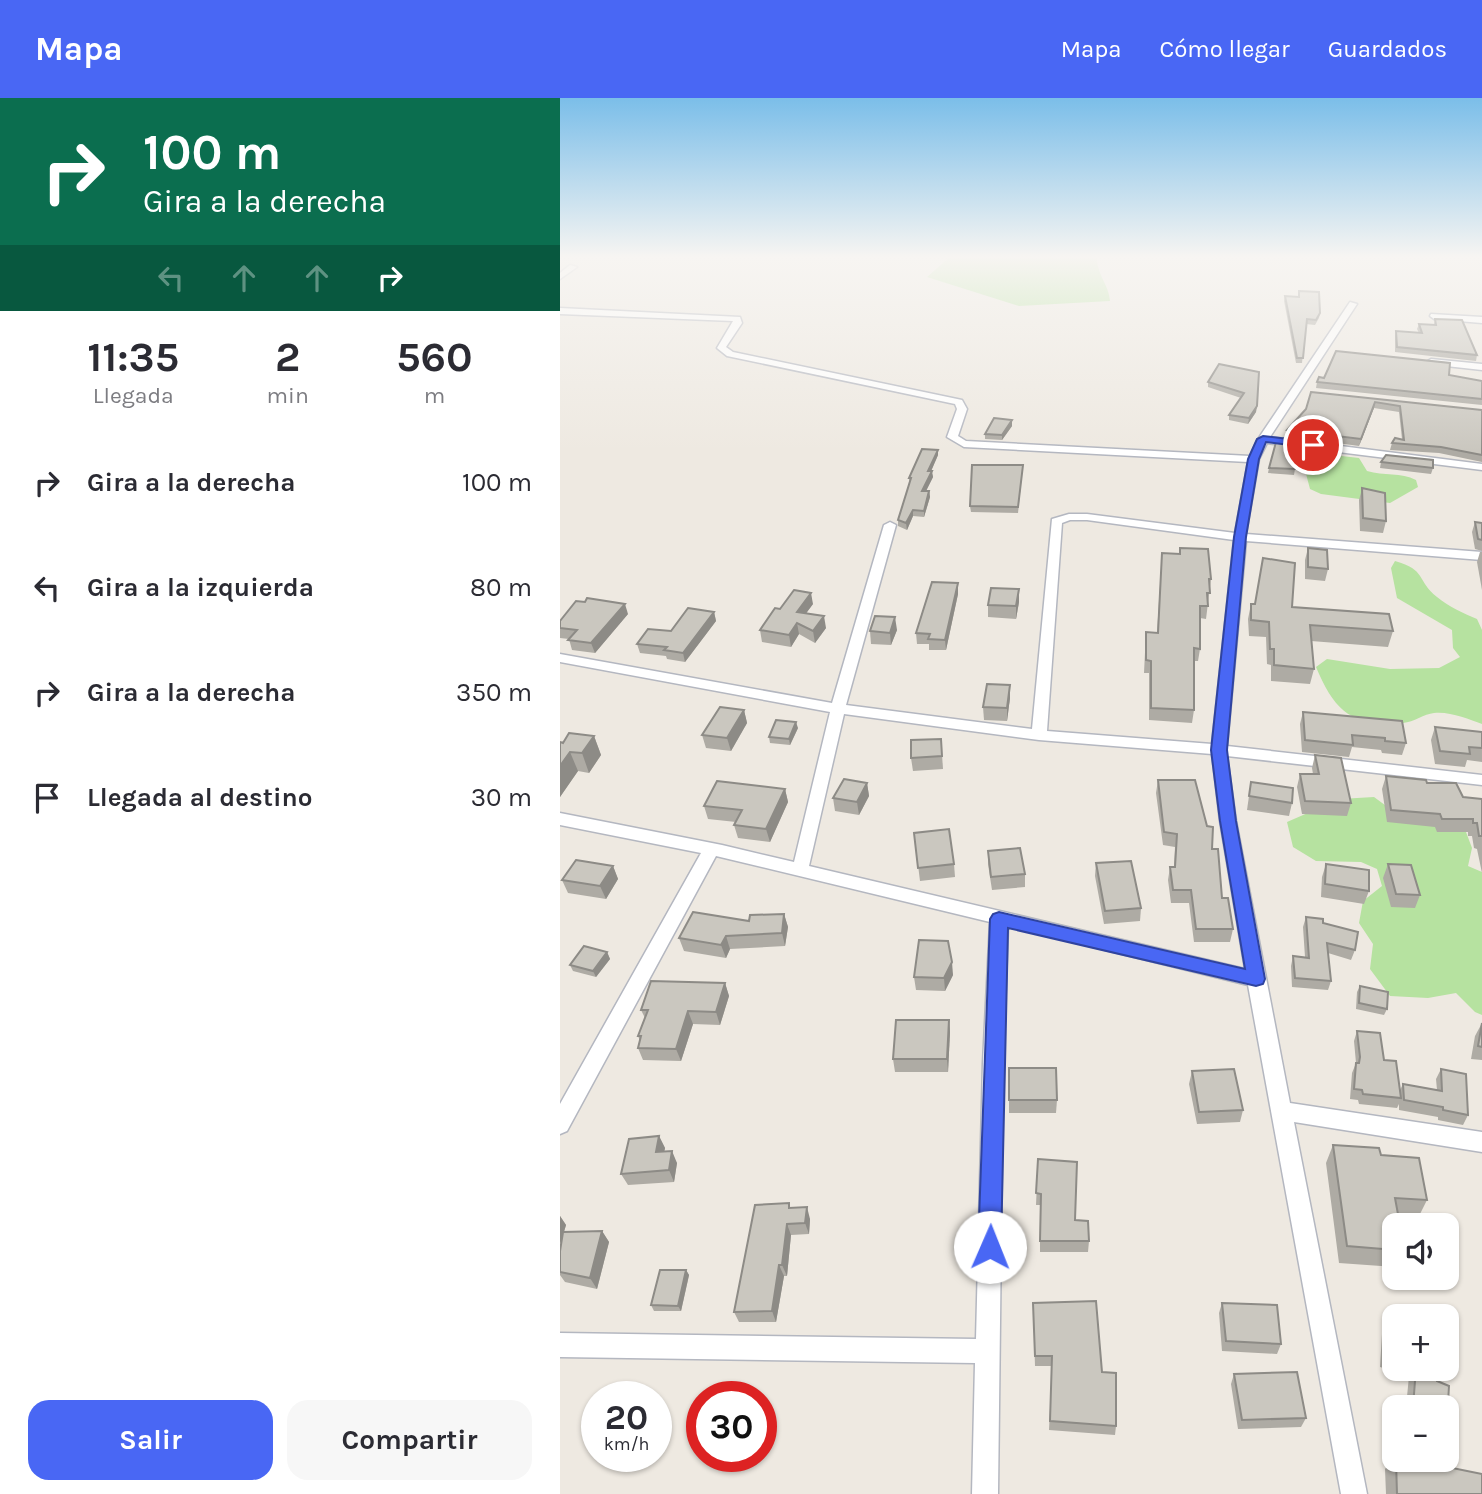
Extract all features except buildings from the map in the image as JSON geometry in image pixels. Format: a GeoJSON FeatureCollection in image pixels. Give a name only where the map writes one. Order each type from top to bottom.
{"type":"FeatureCollection","features":[{"type":"Feature","properties":{"kind":"street"},"geometry":{"type":"LineString","coordinates":[[738,321],[721,348],[730,354],[959,402],[962,409],[952,437],[964,444],[1254,459]]}},
{"type":"Feature","properties":{"kind":"street"},"geometry":{"type":"LineString","coordinates":[[1344,321],[1304,391],[1263,439],[1254,459],[1240,537],[1219,750],[1228,821],[1256,979],[1354,1494]]}},
{"type":"Feature","properties":{"kind":"street"},"geometry":{"type":"LineString","coordinates":[[1421,361],[1482,367]]}},
{"type":"Feature","properties":{"kind":"street"},"geometry":{"type":"LineString","coordinates":[[1263,439],[1482,467]]}},
{"type":"Feature","properties":{"kind":"street"},"geometry":{"type":"LineString","coordinates":[[1039,735],[1056,521],[1069,517],[1087,517],[1240,537],[1482,556]]}},
{"type":"Feature","properties":{"kind":"street"},"geometry":{"type":"LineString","coordinates":[[800,870],[838,709],[890,525]]}},
{"type":"Feature","properties":{"kind":"street"},"geometry":{"type":"LineString","coordinates":[[560,658],[838,709],[1039,735],[1219,750],[1482,780]]}},
{"type":"Feature","properties":{"kind":"street"},"geometry":{"type":"LineString","coordinates":[[560,819],[711,849],[1256,979]]}},
{"type":"Feature","properties":{"kind":"street"},"geometry":{"type":"LineString","coordinates":[[560,1124],[711,849]]}},
{"type":"Feature","properties":{"kind":"street"},"geometry":{"type":"LineString","coordinates":[[985,1494],[999,919]]}},
{"type":"Feature","properties":{"kind":"street"},"geometry":{"type":"LineString","coordinates":[[1280,1111],[1482,1142]]}},
{"type":"Feature","properties":{"kind":"street"},"geometry":{"type":"LineString","coordinates":[[560,1345],[987,1351]]}},
{"type":"Feature","properties":{"kind":"green space"},"geometry":{"type":"Polygon","coordinates":[[[1307,452],[1359,458],[1367,471],[1410,478],[1416,480],[1418,487],[1390,503],[1321,494],[1310,489],[1301,455],[1307,452]]]}},
{"type":"Feature","properties":{"kind":"green space"},"geometry":{"type":"Polygon","coordinates":[[[1395,561],[1417,572],[1430,591],[1442,601],[1477,619],[1482,630],[1482,724],[1446,713],[1430,714],[1403,723],[1385,724],[1358,719],[1338,706],[1323,682],[1316,667],[1327,659],[1390,669],[1439,668],[1460,657],[1453,648],[1452,630],[1397,598],[1391,568],[1395,561]]]}},
{"type":"Feature","properties":{"kind":"green space"},"geometry":{"type":"Polygon","coordinates":[[[1374,797],[1393,811],[1460,816],[1472,848],[1468,866],[1482,872],[1482,1015],[1475,1012],[1456,993],[1428,998],[1390,996],[1370,969],[1373,944],[1359,923],[1363,901],[1382,886],[1377,869],[1361,862],[1316,861],[1293,847],[1287,822],[1340,799],[1374,797]]]}},
{"type":"Feature","properties":{"kind":"route"},"geometry":{"type":"LineString","coordinates":[[990,1247],[999,919],[1256,979],[1228,821],[1219,750],[1240,537],[1254,459],[1263,439],[1313,445]]}}]}
